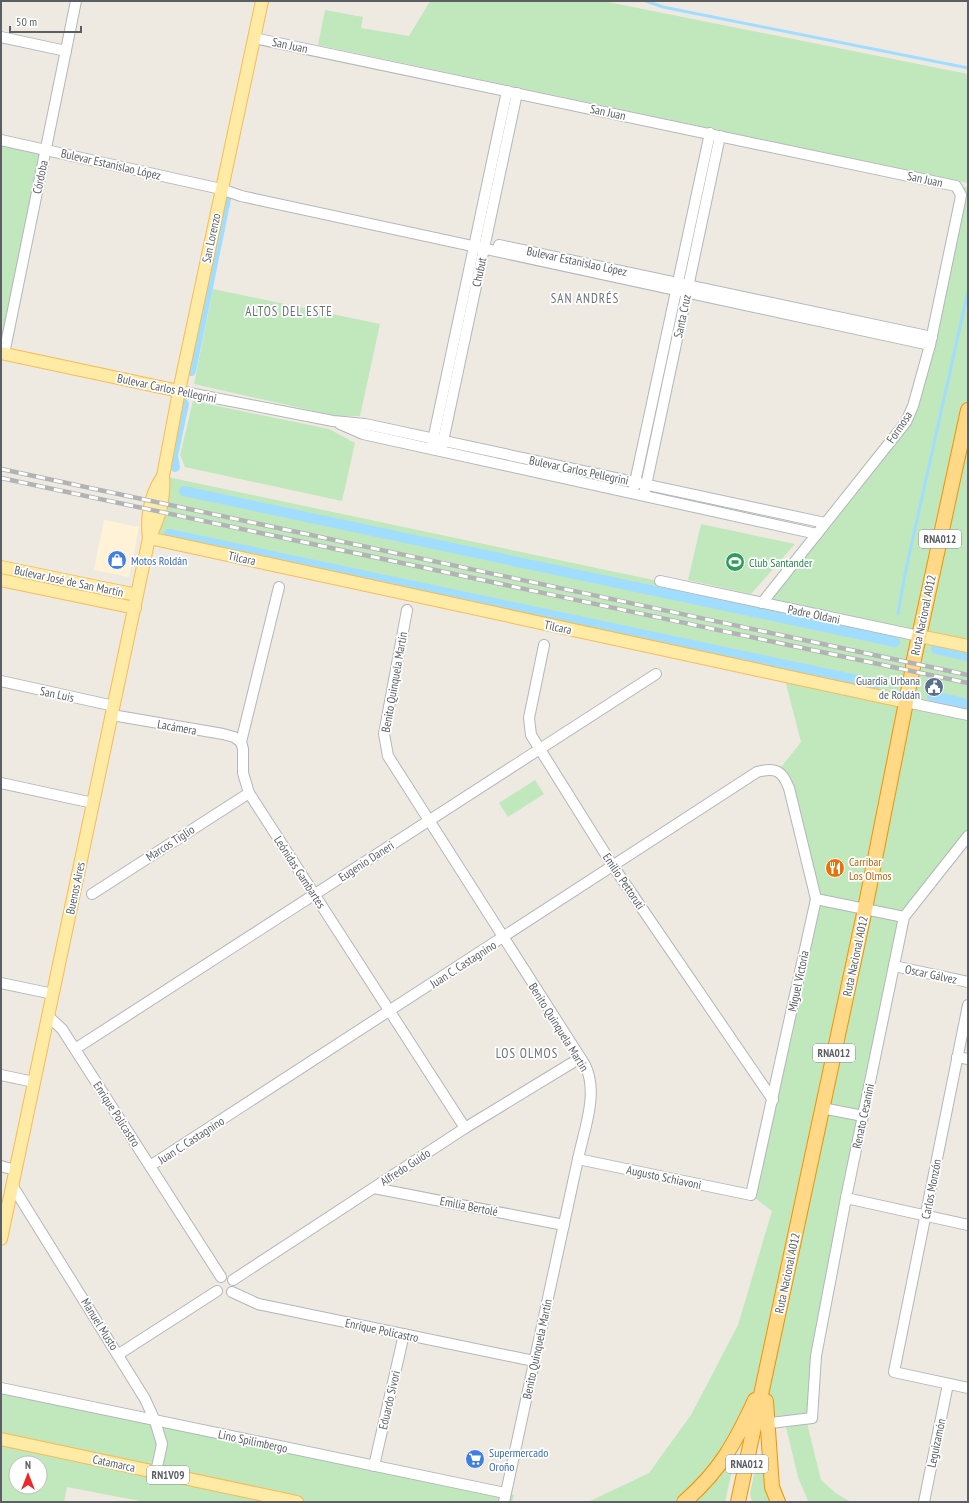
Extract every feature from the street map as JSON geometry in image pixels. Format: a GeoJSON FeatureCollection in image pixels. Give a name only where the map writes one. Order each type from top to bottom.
{"type":"FeatureCollection","features":[{"type":"Feature","properties":{"kind":"highway","name":"Ruta Nacional A012"},"geometry":{"type":"LineString","coordinates":[[766,1376],[865,909],[918,636],[965,443],[968,410]]}},
{"type":"Feature","properties":{"kind":"highway"},"geometry":{"type":"LineString","coordinates":[[684,1502],[717,1470],[754,1425],[766,1376]]}},
{"type":"Feature","properties":{"kind":"highway"},"geometry":{"type":"LineString","coordinates":[[766,1376],[754,1425],[772,1487],[778,1502]]}},
{"type":"Feature","properties":{"kind":"highway","name":"RNA012"},"geometry":{"type":"LineString","coordinates":[[738,1502],[754,1425]]}},
{"type":"Feature","properties":{"kind":"main road","name":"San Lorenzo"},"geometry":{"type":"LineString","coordinates":[[156,502],[155,488],[163,476],[179,390],[262,1]]}},
{"type":"Feature","properties":{"kind":"main road","name":"Bulevar Carlos Pellegrini"},"geometry":{"type":"LineString","coordinates":[[2,354],[179,390]]}},
{"type":"Feature","properties":{"kind":"main road","name":"Buenos Aires"},"geometry":{"type":"LineString","coordinates":[[1,1239],[135,608],[149,538],[147,523],[156,502]]}},
{"type":"Feature","properties":{"kind":"main road","name":"Tilcara"},"geometry":{"type":"LineString","coordinates":[[149,538],[906,702]]}},
{"type":"Feature","properties":{"kind":"main road","name":"Bulevar José de San Martín"},"geometry":{"type":"LineString","coordinates":[[1,567],[137,596]]}},
{"type":"Feature","properties":{"kind":"main road","name":"Bulevar José de San Martín"},"geometry":{"type":"LineString","coordinates":[[1,580],[135,608]]}},
{"type":"Feature","properties":{"kind":"main road","name":"Padre Oldani"},"geometry":{"type":"LineString","coordinates":[[918,636],[968,646]]}},
{"type":"Feature","properties":{"kind":"main road","name":"Catamarca"},"geometry":{"type":"LineString","coordinates":[[1,1439],[297,1502]]}},
{"type":"Feature","properties":{"kind":"street","name":"Córdoba"},"geometry":{"type":"LineString","coordinates":[[2,354],[46,150],[76,1]]}},
{"type":"Feature","properties":{"kind":"street"},"geometry":{"type":"LineString","coordinates":[[1,37],[66,51]]}},
{"type":"Feature","properties":{"kind":"street","name":"San Juan"},"geometry":{"type":"LineString","coordinates":[[254,38],[950,184],[959,190]]}},
{"type":"Feature","properties":{"kind":"street","name":"Chubut"},"geometry":{"type":"LineString","coordinates":[[436,450],[512,92]]}},
{"type":"Feature","properties":{"kind":"street","name":"Santa Cruz"},"geometry":{"type":"LineString","coordinates":[[633,494],[677,286],[715,134]]}},
{"type":"Feature","properties":{"kind":"street","name":"Santa Cruz"},"geometry":{"type":"LineString","coordinates":[[644,496],[688,289],[715,134]]}},
{"type":"Feature","properties":{"kind":"street","name":"Bulevar Estanislao López"},"geometry":{"type":"LineString","coordinates":[[1,140],[221,189],[240,196],[480,244],[931,341]]}},
{"type":"Feature","properties":{"kind":"street","name":"Formosa"},"geometry":{"type":"LineString","coordinates":[[762,603],[906,422],[913,406],[931,341],[960,201],[959,190]]}},
{"type":"Feature","properties":{"kind":"street","name":"Bulevar Carlos Pellegrini"},"geometry":{"type":"LineString","coordinates":[[179,390],[333,421],[365,424],[825,523]]}},
{"type":"Feature","properties":{"kind":"street","name":"Bulevar Carlos Pellegrini"},"geometry":{"type":"LineString","coordinates":[[333,421],[363,434],[817,534]]}},
{"type":"Feature","properties":{"kind":"street"},"geometry":{"type":"LineString","coordinates":[[363,434],[365,424]]}},
{"type":"Feature","properties":{"kind":"street","name":"Padre Oldani"},"geometry":{"type":"LineString","coordinates":[[660,581],[918,636]]}},
{"type":"Feature","properties":{"kind":"street","name":"Leónidas Gambartes"},"geometry":{"type":"LineString","coordinates":[[279,587],[241,742],[243,749],[243,773],[249,793],[465,1128]]}},
{"type":"Feature","properties":{"kind":"street","name":"Benito Quinquela Martín"},"geometry":{"type":"LineString","coordinates":[[407,610],[384,734],[384,742],[391,762],[580,1058],[588,1072],[591,1089],[564,1225],[504,1497]]}},
{"type":"Feature","properties":{"kind":"street","name":"Emilio Pettoruti"},"geometry":{"type":"LineString","coordinates":[[544,645],[530,718],[531,735],[613,866],[773,1100]]}},
{"type":"Feature","properties":{"kind":"street","name":"Eugenio Daneri"},"geometry":{"type":"LineString","coordinates":[[75,1049],[656,674]]}},
{"type":"Feature","properties":{"kind":"street","name":"San Luis"},"geometry":{"type":"LineString","coordinates":[[1,682],[113,710]]}},
{"type":"Feature","properties":{"kind":"street","name":"Tilcara"},"geometry":{"type":"LineString","coordinates":[[906,702],[968,715]]}},
{"type":"Feature","properties":{"kind":"street","name":"Lacámera"},"geometry":{"type":"LineString","coordinates":[[113,710],[223,734],[234,737],[241,742]]}},
{"type":"Feature","properties":{"kind":"street","name":"Juan C. Castagnino"},"geometry":{"type":"LineString","coordinates":[[150,1166],[756,772],[768,769],[778,770]]}},
{"type":"Feature","properties":{"kind":"street","name":"Miguel Victoria"},"geometry":{"type":"LineString","coordinates":[[751,1195],[816,899],[789,788],[785,777],[778,770]]}},
{"type":"Feature","properties":{"kind":"street"},"geometry":{"type":"LineString","coordinates":[[1,784],[93,803]]}},
{"type":"Feature","properties":{"kind":"street","name":"Marcos Tiglio"},"geometry":{"type":"LineString","coordinates":[[92,894],[249,793]]}},
{"type":"Feature","properties":{"kind":"street","name":"Renato Cesanini"},"geometry":{"type":"LineString","coordinates":[[754,1425],[812,1418],[816,1356],[846,1198],[904,918],[968,836]]}},
{"type":"Feature","properties":{"kind":"street"},"geometry":{"type":"LineString","coordinates":[[816,899],[904,918]]}},
{"type":"Feature","properties":{"kind":"street","name":"Oscar Gálvez"},"geometry":{"type":"LineString","coordinates":[[894,966],[968,982]]}},
{"type":"Feature","properties":{"kind":"street"},"geometry":{"type":"LineString","coordinates":[[1,983],[53,994]]}},
{"type":"Feature","properties":{"kind":"street","name":"Carlos Monzón"},"geometry":{"type":"LineString","coordinates":[[948,1384],[894,1372],[968,1005]]}},
{"type":"Feature","properties":{"kind":"street","name":"Enrique Policastro"},"geometry":{"type":"LineString","coordinates":[[48,1016],[62,1029],[221,1277]]}},
{"type":"Feature","properties":{"kind":"street"},"geometry":{"type":"LineString","coordinates":[[957,1057],[968,1059]]}},
{"type":"Feature","properties":{"kind":"street","name":"Alfredo Guido"},"geometry":{"type":"LineString","coordinates":[[233,1280],[465,1128],[580,1058]]}},
{"type":"Feature","properties":{"kind":"street"},"geometry":{"type":"LineString","coordinates":[[1,1075],[34,1082]]}},
{"type":"Feature","properties":{"kind":"street"},"geometry":{"type":"LineString","coordinates":[[822,1108],[863,1116]]}},
{"type":"Feature","properties":{"kind":"street","name":"Augusto Schiavoni"},"geometry":{"type":"LineString","coordinates":[[578,1159],[751,1195]]}},
{"type":"Feature","properties":{"kind":"street"},"geometry":{"type":"LineString","coordinates":[[1,1166],[15,1170]]}},
{"type":"Feature","properties":{"kind":"street","name":"Manuel Musto"},"geometry":{"type":"LineString","coordinates":[[12,1185],[119,1354],[145,1399],[155,1421],[162,1444],[156,1472]]}},
{"type":"Feature","properties":{"kind":"street","name":"Emilia Bertolé"},"geometry":{"type":"LineString","coordinates":[[374,1188],[564,1225]]}},
{"type":"Feature","properties":{"kind":"street"},"geometry":{"type":"LineString","coordinates":[[846,1198],[968,1225]]}},
{"type":"Feature","properties":{"kind":"street"},"geometry":{"type":"LineString","coordinates":[[226,1276],[233,1280],[235,1286],[232,1292],[225,1295],[217,1291],[216,1285],[221,1277],[226,1276]]}},
{"type":"Feature","properties":{"kind":"street"},"geometry":{"type":"LineString","coordinates":[[119,1354],[217,1291]]}},
{"type":"Feature","properties":{"kind":"street","name":"Enrique Policastro"},"geometry":{"type":"LineString","coordinates":[[232,1292],[258,1304],[534,1361]]}},
{"type":"Feature","properties":{"kind":"street","name":"Eduardo Sívori"},"geometry":{"type":"LineString","coordinates":[[374,1466],[404,1334]]}},
{"type":"Feature","properties":{"kind":"street"},"geometry":{"type":"LineString","coordinates":[[948,1384],[968,1388]]}},
{"type":"Feature","properties":{"kind":"street","name":"Leguizamón"},"geometry":{"type":"LineString","coordinates":[[924,1502],[948,1384]]}},
{"type":"Feature","properties":{"kind":"street","name":"Lino Spilimbergo"},"geometry":{"type":"LineString","coordinates":[[1,1388],[374,1466],[504,1497]]}},
{"type":"Feature","properties":{"kind":"shaded area"},"geometry":{"type":"Polygon","coordinates":[[[104,520],[139,527],[129,577],[94,570],[104,520]]]}},
{"type":"Feature","properties":{"kind":"green space"},"geometry":{"type":"Polygon","coordinates":[[[432,1],[603,1],[968,74],[968,183],[318,45],[325,10],[363,17],[361,28],[409,36],[429,3],[432,1]]]}},
{"type":"Feature","properties":{"kind":"green space"},"geometry":{"type":"Polygon","coordinates":[[[1,140],[45,149],[1,353],[1,140]]]}},
{"type":"Feature","properties":{"kind":"green space"},"geometry":{"type":"Polygon","coordinates":[[[968,186],[968,836],[904,918],[816,1356],[812,1418],[755,1425],[684,1502],[588,1502],[649,1473],[691,1415],[738,1325],[772,1211],[751,1195],[816,899],[789,788],[778,771],[801,742],[784,676],[149,538],[163,476],[762,603],[913,406],[959,190],[968,186]]]}},
{"type":"Feature","properties":{"kind":"green space"},"geometry":{"type":"Polygon","coordinates":[[[213,289],[380,324],[360,416],[336,416],[194,384],[213,289]]]}},
{"type":"Feature","properties":{"kind":"green space"},"geometry":{"type":"Polygon","coordinates":[[[193,401],[329,429],[355,443],[342,501],[185,467],[180,455],[193,401]]]}},
{"type":"Feature","properties":{"kind":"green space","name":"Club Santander"},"geometry":{"type":"Polygon","coordinates":[[[701,524],[795,544],[751,594],[688,580],[701,524]]]}},
{"type":"Feature","properties":{"kind":"green space"},"geometry":{"type":"Polygon","coordinates":[[[535,780],[544,794],[508,817],[499,803],[535,780]]]}},
{"type":"Feature","properties":{"kind":"green space"},"geometry":{"type":"Polygon","coordinates":[[[1,1388],[514,1495],[512,1502],[145,1502],[67,1487],[64,1502],[1,1502],[1,1388]]]}},
{"type":"Feature","properties":{"kind":"green space"},"geometry":{"type":"Polygon","coordinates":[[[807,1423],[821,1480],[837,1494],[851,1502],[808,1501],[798,1477],[786,1427],[807,1423]]]}},
{"type":"Feature","properties":{"kind":"green space"},"geometry":{"type":"Polygon","coordinates":[[[733,1453],[735,1457],[725,1502],[690,1502],[733,1453]]]}},
{"type":"Feature","properties":{"kind":"green space"},"geometry":{"type":"Polygon","coordinates":[[[758,1455],[763,1459],[773,1502],[752,1502],[750,1494],[758,1455]]]}},
{"type":"Feature","properties":{"kind":"waterway"},"geometry":{"type":"LineString","coordinates":[[646,1],[663,7],[968,68]]}},
{"type":"Feature","properties":{"kind":"waterway"},"geometry":{"type":"LineString","coordinates":[[191,371],[226,199]]}},
{"type":"Feature","properties":{"kind":"waterway"},"geometry":{"type":"LineString","coordinates":[[898,614],[905,574],[968,291]]}},
{"type":"Feature","properties":{"kind":"waterway"},"geometry":{"type":"LineString","coordinates":[[175,467],[173,456],[184,404]]}},
{"type":"Feature","properties":{"kind":"waterway"},"geometry":{"type":"LineString","coordinates":[[184,491],[895,642]]}},
{"type":"Feature","properties":{"kind":"waterway"},"geometry":{"type":"LineString","coordinates":[[169,534],[876,684]]}},
{"type":"Feature","properties":{"kind":"waterway"},"geometry":{"type":"LineString","coordinates":[[936,649],[968,656]]}},
{"type":"Feature","properties":{"kind":"waterway"},"geometry":{"type":"LineString","coordinates":[[932,696],[968,704]]}},
{"type":"Feature","properties":{"kind":"railway"},"geometry":{"type":"LineString","coordinates":[[1,469],[968,675]]}},
{"type":"Feature","properties":{"kind":"railway"},"geometry":{"type":"LineString","coordinates":[[1,478],[968,683]]}},
{"type":"Feature","properties":{"kind":"place","name":"Motos Roldán"},"geometry":{"type":"Point","coordinates":[117,560]}},
{"type":"Feature","properties":{"kind":"place","name":"Club Santander"},"geometry":{"type":"Point","coordinates":[735,562]}},
{"type":"Feature","properties":{"kind":"place","name":"Guardia Urbana de Roldán"},"geometry":{"type":"Point","coordinates":[934,687]}},
{"type":"Feature","properties":{"kind":"place","name":"Carribar Los Olmos"},"geometry":{"type":"Point","coordinates":[835,868]}},
{"type":"Feature","properties":{"kind":"place","name":"Supermercado Oroño"},"geometry":{"type":"Point","coordinates":[475,1459]}},
{"type":"Feature","properties":{"kind":"district","name":"SAN ANDRÉS"},"geometry":{"type":"Point","coordinates":[585,298]}},
{"type":"Feature","properties":{"kind":"district","name":"ALTOS DEL ESTE"},"geometry":{"type":"Point","coordinates":[289,311]}},
{"type":"Feature","properties":{"kind":"district","name":"LOS OLMOS"},"geometry":{"type":"Point","coordinates":[527,1053]}}]}
